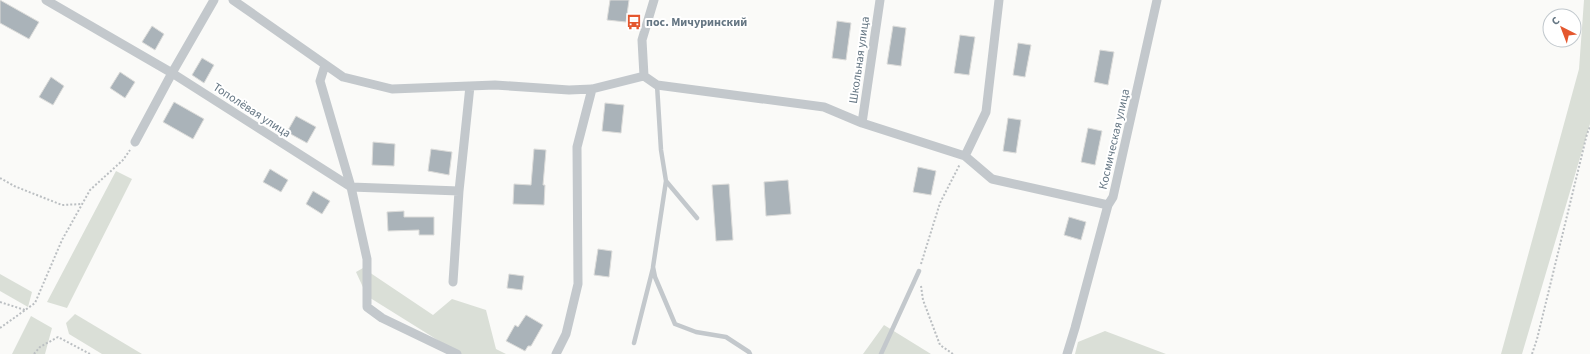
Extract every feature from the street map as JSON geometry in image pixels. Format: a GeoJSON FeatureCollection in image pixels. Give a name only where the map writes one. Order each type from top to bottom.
{"type":"FeatureCollection","features":[{"type":"Feature","properties":{"kind":"street","name":"Тополёвая улица"},"geometry":{"type":"LineString","coordinates":[[46,0],[172,73],[351,187]]}},
{"type":"Feature","properties":{"kind":"street"},"geometry":{"type":"LineString","coordinates":[[135,142],[172,73],[214,0]]}},
{"type":"Feature","properties":{"kind":"street"},"geometry":{"type":"LineString","coordinates":[[233,0],[343,77],[392,89],[470,86],[569,90],[592,89],[644,76],[657,85],[824,107],[862,123],[965,156],[992,179],[1108,205]]}},
{"type":"Feature","properties":{"kind":"street"},"geometry":{"type":"LineString","coordinates":[[644,76],[642,40],[654,0]]}},
{"type":"Feature","properties":{"kind":"street","name":"Школьная улица"},"geometry":{"type":"LineString","coordinates":[[862,123],[880,0]]}},
{"type":"Feature","properties":{"kind":"street"},"geometry":{"type":"LineString","coordinates":[[965,156],[986,112],[999,0]]}},
{"type":"Feature","properties":{"kind":"street","name":"Космическая улица"},"geometry":{"type":"LineString","coordinates":[[1067,354],[1108,205],[1114,197],[1157,0]]}},
{"type":"Feature","properties":{"kind":"street"},"geometry":{"type":"LineString","coordinates":[[325,65],[320,81],[351,187],[367,259],[367,307],[382,318],[457,354]]}},
{"type":"Feature","properties":{"kind":"street"},"geometry":{"type":"LineString","coordinates":[[453,282],[459,191],[470,86]]}},
{"type":"Feature","properties":{"kind":"street"},"geometry":{"type":"LineString","coordinates":[[556,354],[566,334],[578,284],[577,147],[592,89]]}},
{"type":"Feature","properties":{"kind":"street"},"geometry":{"type":"LineString","coordinates":[[351,187],[459,191]]}},
{"type":"Feature","properties":{"kind":"lane"},"geometry":{"type":"LineString","coordinates":[[634,343],[653,267],[666,181],[661,150],[657,85]]}},
{"type":"Feature","properties":{"kind":"lane"},"geometry":{"type":"LineString","coordinates":[[666,181],[697,218]]}},
{"type":"Feature","properties":{"kind":"lane"},"geometry":{"type":"LineString","coordinates":[[653,267],[655,277],[675,324],[696,332],[726,337],[750,354]]}},
{"type":"Feature","properties":{"kind":"lane"},"geometry":{"type":"LineString","coordinates":[[882,354],[919,271]]}},
{"type":"Feature","properties":{"kind":"path"},"geometry":{"type":"LineString","coordinates":[[1532,354],[1537,339],[1586,134],[1590,127]]}},
{"type":"Feature","properties":{"kind":"path"},"geometry":{"type":"LineString","coordinates":[[0,328],[35,303],[62,240],[90,190],[123,160],[135,142]]}},
{"type":"Feature","properties":{"kind":"path"},"geometry":{"type":"LineString","coordinates":[[953,354],[940,345],[923,300],[919,271],[940,203],[965,156]]}},
{"type":"Feature","properties":{"kind":"path"},"geometry":{"type":"LineString","coordinates":[[0,178],[14,186],[62,205],[82,204]]}},
{"type":"Feature","properties":{"kind":"path"},"geometry":{"type":"LineString","coordinates":[[0,302],[25,310]]}},
{"type":"Feature","properties":{"kind":"path"},"geometry":{"type":"LineString","coordinates":[[34,354],[40,347],[58,337],[90,354]]}},
{"type":"Feature","properties":{"kind":"shaded area"},"geometry":{"type":"Polygon","coordinates":[[[1584,0],[1590,0],[1590,124],[1522,354],[1501,354],[1579,69],[1581,48],[1582,48],[1584,0]]]}},
{"type":"Feature","properties":{"kind":"shaded area"},"geometry":{"type":"Polygon","coordinates":[[[116,171],[132,179],[67,308],[47,302],[116,171]]]}},
{"type":"Feature","properties":{"kind":"shaded area"},"geometry":{"type":"Polygon","coordinates":[[[363,268],[433,315],[452,299],[486,310],[496,349],[506,354],[460,354],[367,296],[356,272],[363,268]]]}},
{"type":"Feature","properties":{"kind":"shaded area"},"geometry":{"type":"Polygon","coordinates":[[[0,274],[32,292],[28,307],[0,291],[0,274]]]}},
{"type":"Feature","properties":{"kind":"shaded area"},"geometry":{"type":"Polygon","coordinates":[[[75,314],[142,354],[102,354],[69,334],[66,323],[75,314]]]}},
{"type":"Feature","properties":{"kind":"shaded area"},"geometry":{"type":"Polygon","coordinates":[[[31,316],[52,328],[45,354],[12,354],[31,316]]]}},
{"type":"Feature","properties":{"kind":"shaded area"},"geometry":{"type":"Polygon","coordinates":[[[884,325],[931,354],[863,354],[884,325]]]}},
{"type":"Feature","properties":{"kind":"shaded area"},"geometry":{"type":"Polygon","coordinates":[[[1105,331],[1166,354],[1075,354],[1078,342],[1105,331]]]}},
{"type":"Feature","properties":{"kind":"building"},"geometry":{"type":"Polygon","coordinates":[[[0,0],[39,22],[29,39],[0,23],[0,0]]]}},
{"type":"Feature","properties":{"kind":"building"},"geometry":{"type":"Polygon","coordinates":[[[610,0],[629,0],[626,22],[607,20],[610,0]]]}},
{"type":"Feature","properties":{"kind":"building"},"geometry":{"type":"Polygon","coordinates":[[[837,21],[851,23],[846,60],[832,58],[837,21]]]}},
{"type":"Feature","properties":{"kind":"building"},"geometry":{"type":"Polygon","coordinates":[[[152,26],[164,34],[155,50],[142,42],[152,26]]]}},
{"type":"Feature","properties":{"kind":"building"},"geometry":{"type":"Polygon","coordinates":[[[893,26],[906,28],[901,66],[887,64],[893,26]]]}},
{"type":"Feature","properties":{"kind":"building"},"geometry":{"type":"Polygon","coordinates":[[[960,35],[975,37],[969,75],[954,73],[960,35]]]}},
{"type":"Feature","properties":{"kind":"building"},"geometry":{"type":"Polygon","coordinates":[[[1018,43],[1031,45],[1025,77],[1013,75],[1018,43]]]}},
{"type":"Feature","properties":{"kind":"building"},"geometry":{"type":"Polygon","coordinates":[[[1100,50],[1114,52],[1108,85],[1094,82],[1100,50]]]}},
{"type":"Feature","properties":{"kind":"building"},"geometry":{"type":"Polygon","coordinates":[[[202,58],[214,65],[204,83],[192,75],[202,58]]]}},
{"type":"Feature","properties":{"kind":"building"},"geometry":{"type":"Polygon","coordinates":[[[120,72],[135,82],[125,98],[110,88],[120,72]]]}},
{"type":"Feature","properties":{"kind":"building"},"geometry":{"type":"Polygon","coordinates":[[[51,77],[64,86],[53,105],[39,97],[51,77]]]}},
{"type":"Feature","properties":{"kind":"building"},"geometry":{"type":"Polygon","coordinates":[[[174,102],[204,119],[193,139],[163,122],[174,102]]]}},
{"type":"Feature","properties":{"kind":"building"},"geometry":{"type":"Polygon","coordinates":[[[605,103],[624,105],[621,133],[602,131],[605,103]]]}},
{"type":"Feature","properties":{"kind":"building"},"geometry":{"type":"Polygon","coordinates":[[[296,116],[316,127],[307,143],[287,132],[296,116]]]}},
{"type":"Feature","properties":{"kind":"building"},"geometry":{"type":"Polygon","coordinates":[[[1008,118],[1021,120],[1016,153],[1003,151],[1008,118]]]}},
{"type":"Feature","properties":{"kind":"building"},"geometry":{"type":"Polygon","coordinates":[[[1088,128],[1102,131],[1095,165],[1081,162],[1088,128]]]}},
{"type":"Feature","properties":{"kind":"building"},"geometry":{"type":"Polygon","coordinates":[[[373,142],[395,144],[394,166],[372,165],[373,142]]]}},
{"type":"Feature","properties":{"kind":"building"},"geometry":{"type":"Polygon","coordinates":[[[431,149],[452,152],[449,175],[428,171],[431,149]]]}},
{"type":"Feature","properties":{"kind":"building"},"geometry":{"type":"Polygon","coordinates":[[[534,149],[546,150],[543,185],[545,185],[544,205],[513,204],[514,184],[531,185],[534,149]]]}},
{"type":"Feature","properties":{"kind":"building"},"geometry":{"type":"Polygon","coordinates":[[[918,167],[936,171],[931,195],[913,192],[918,167]]]}},
{"type":"Feature","properties":{"kind":"building"},"geometry":{"type":"Polygon","coordinates":[[[270,169],[288,180],[281,192],[263,182],[270,169]]]}},
{"type":"Feature","properties":{"kind":"building"},"geometry":{"type":"Polygon","coordinates":[[[788,180],[791,214],[766,216],[764,182],[788,180]]]}},
{"type":"Feature","properties":{"kind":"building"},"geometry":{"type":"Polygon","coordinates":[[[729,184],[733,240],[716,241],[712,185],[729,184]]]}},
{"type":"Feature","properties":{"kind":"building"},"geometry":{"type":"Polygon","coordinates":[[[313,191],[330,201],[322,214],[306,204],[313,191]]]}},
{"type":"Feature","properties":{"kind":"building"},"geometry":{"type":"Polygon","coordinates":[[[404,211],[404,217],[434,217],[434,235],[419,235],[419,230],[388,231],[387,212],[404,211]]]}},
{"type":"Feature","properties":{"kind":"building"},"geometry":{"type":"Polygon","coordinates":[[[1069,217],[1086,222],[1081,240],[1064,235],[1069,217]]]}},
{"type":"Feature","properties":{"kind":"building"},"geometry":{"type":"Polygon","coordinates":[[[598,249],[612,251],[609,277],[594,275],[598,249]]]}},
{"type":"Feature","properties":{"kind":"building"},"geometry":{"type":"Polygon","coordinates":[[[509,274],[524,276],[522,290],[507,288],[509,274]]]}},
{"type":"Feature","properties":{"kind":"building"},"geometry":{"type":"Polygon","coordinates":[[[526,315],[543,325],[531,346],[528,346],[525,351],[506,341],[515,325],[518,327],[526,315]]]}},
{"type":"Feature","properties":{"kind":"place","name":"пос. Мичуринский"},"geometry":{"type":"Point","coordinates":[634,22]}}]}
